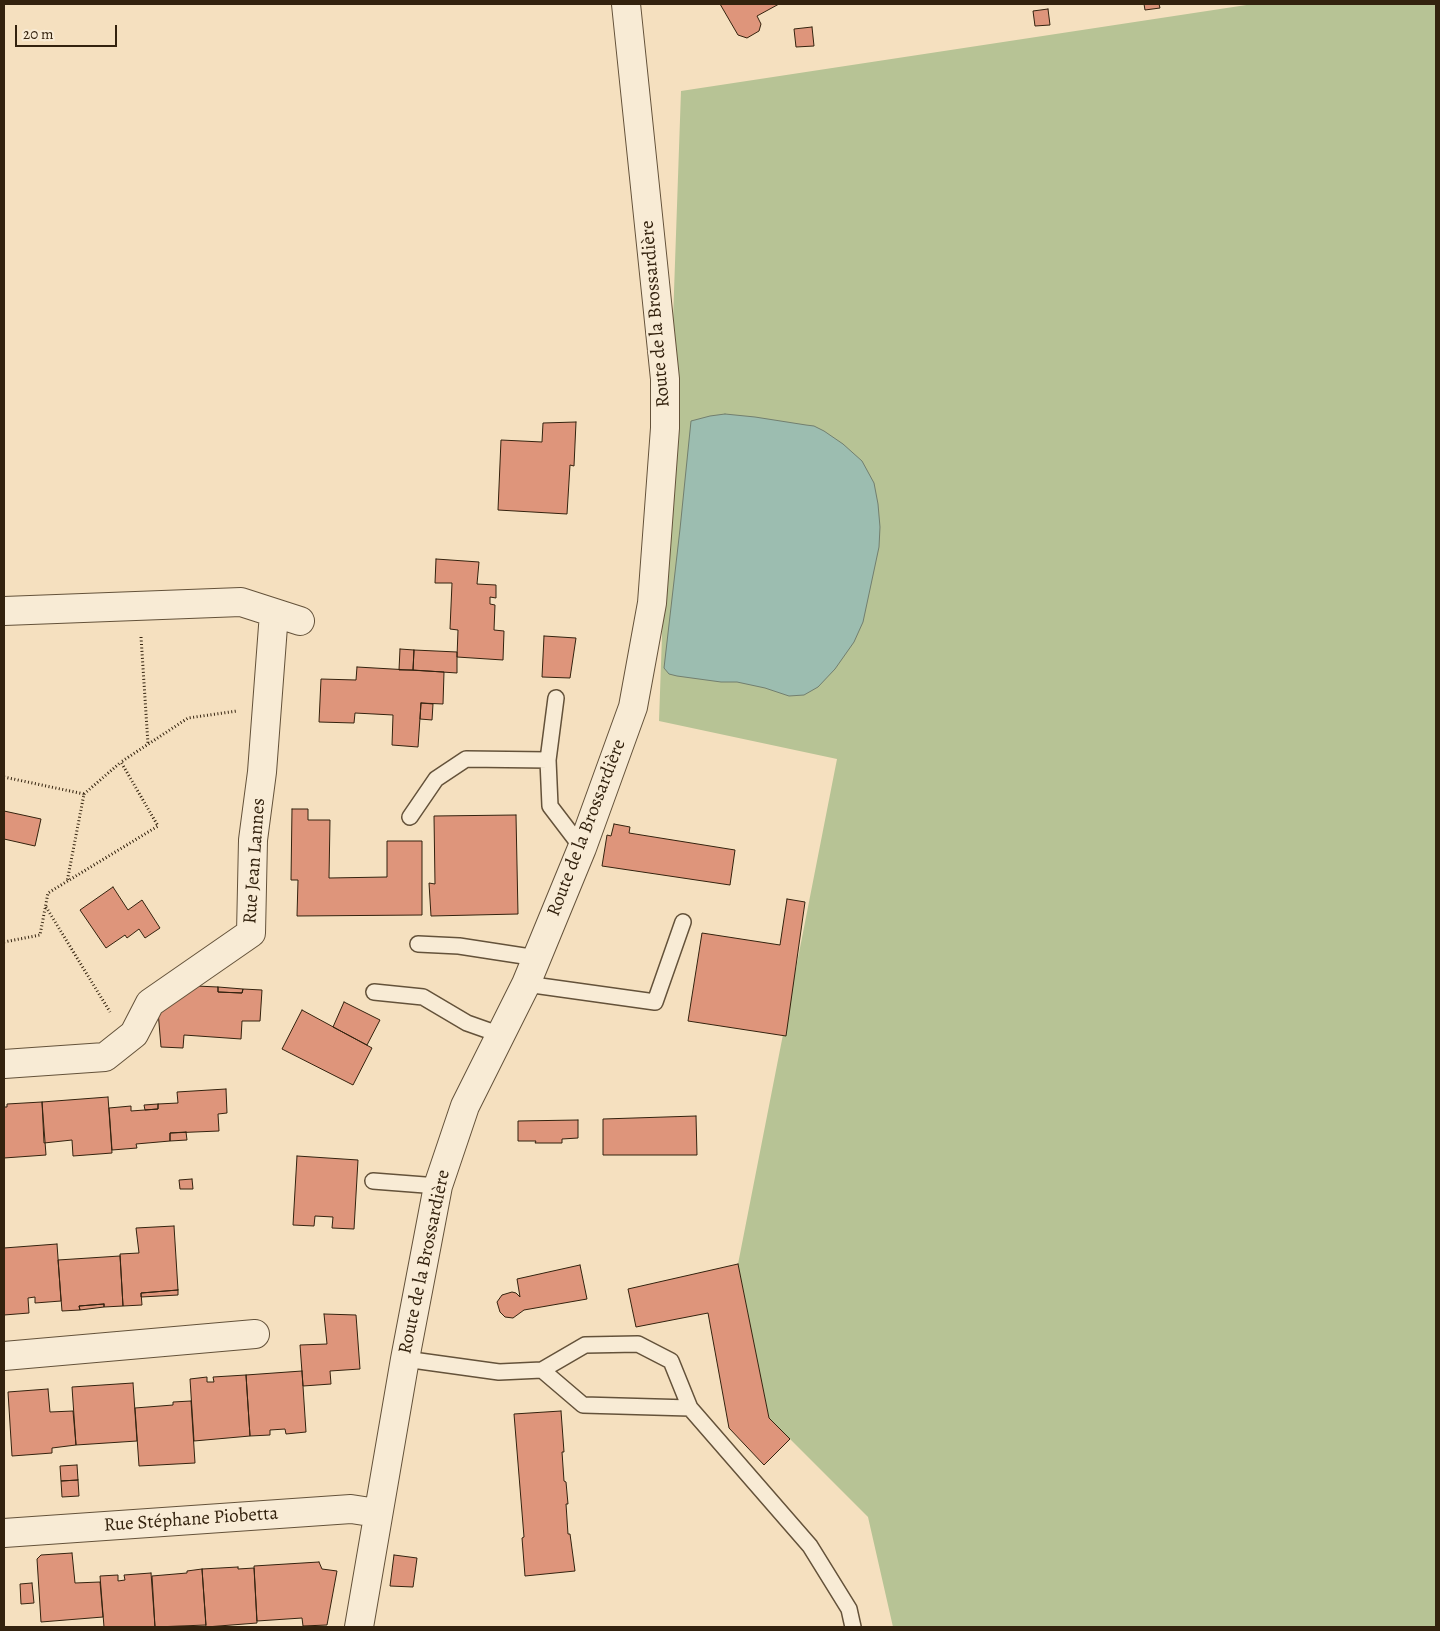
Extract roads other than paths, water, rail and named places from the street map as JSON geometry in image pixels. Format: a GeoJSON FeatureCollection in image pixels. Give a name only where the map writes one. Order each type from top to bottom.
{"type":"FeatureCollection","features":[{"type":"Feature","properties":{"kind":"street","name":"Route de la Brossardière"},"geometry":{"type":"LineString","coordinates":[[358,1627],[377,1513],[438,1186],[465,1106],[526,984],[582,848],[633,707],[652,603],[665,428],[665,379],[626,4]]}},
{"type":"Feature","properties":{"kind":"street"},"geometry":{"type":"LineString","coordinates":[[4,611],[241,602],[300,621]]}},
{"type":"Feature","properties":{"kind":"street","name":"Rue Jean Lannes"},"geometry":{"type":"LineString","coordinates":[[4,1064],[106,1057],[134,1034],[150,1003],[251,933],[253,840],[262,772],[274,613]]}},
{"type":"Feature","properties":{"kind":"street"},"geometry":{"type":"LineString","coordinates":[[4,1356],[255,1334]]}},
{"type":"Feature","properties":{"kind":"street","name":"Rue Stéphane Piobetta"},"geometry":{"type":"LineString","coordinates":[[4,1529],[351,1509],[377,1513]]}},
{"type":"Feature","properties":{"kind":"lane"},"geometry":{"type":"LineString","coordinates":[[556,698],[548,760],[550,806],[582,848]]}},
{"type":"Feature","properties":{"kind":"lane"},"geometry":{"type":"LineString","coordinates":[[410,817],[436,779],[466,759],[548,760]]}},
{"type":"Feature","properties":{"kind":"lane"},"geometry":{"type":"LineString","coordinates":[[526,984],[655,1002],[683,922]]}},
{"type":"Feature","properties":{"kind":"lane"},"geometry":{"type":"LineString","coordinates":[[418,944],[459,946],[537,958]]}},
{"type":"Feature","properties":{"kind":"lane"},"geometry":{"type":"LineString","coordinates":[[374,992],[423,997],[467,1023],[501,1035]]}},
{"type":"Feature","properties":{"kind":"lane"},"geometry":{"type":"LineString","coordinates":[[373,1181],[438,1186]]}},
{"type":"Feature","properties":{"kind":"lane"},"geometry":{"type":"LineString","coordinates":[[405,1359],[499,1372],[542,1370],[586,1345],[638,1344],[670,1361],[690,1408],[810,1546],[849,1609],[853,1627]]}},
{"type":"Feature","properties":{"kind":"lane"},"geometry":{"type":"LineString","coordinates":[[542,1370],[583,1405],[690,1408]]}}]}
